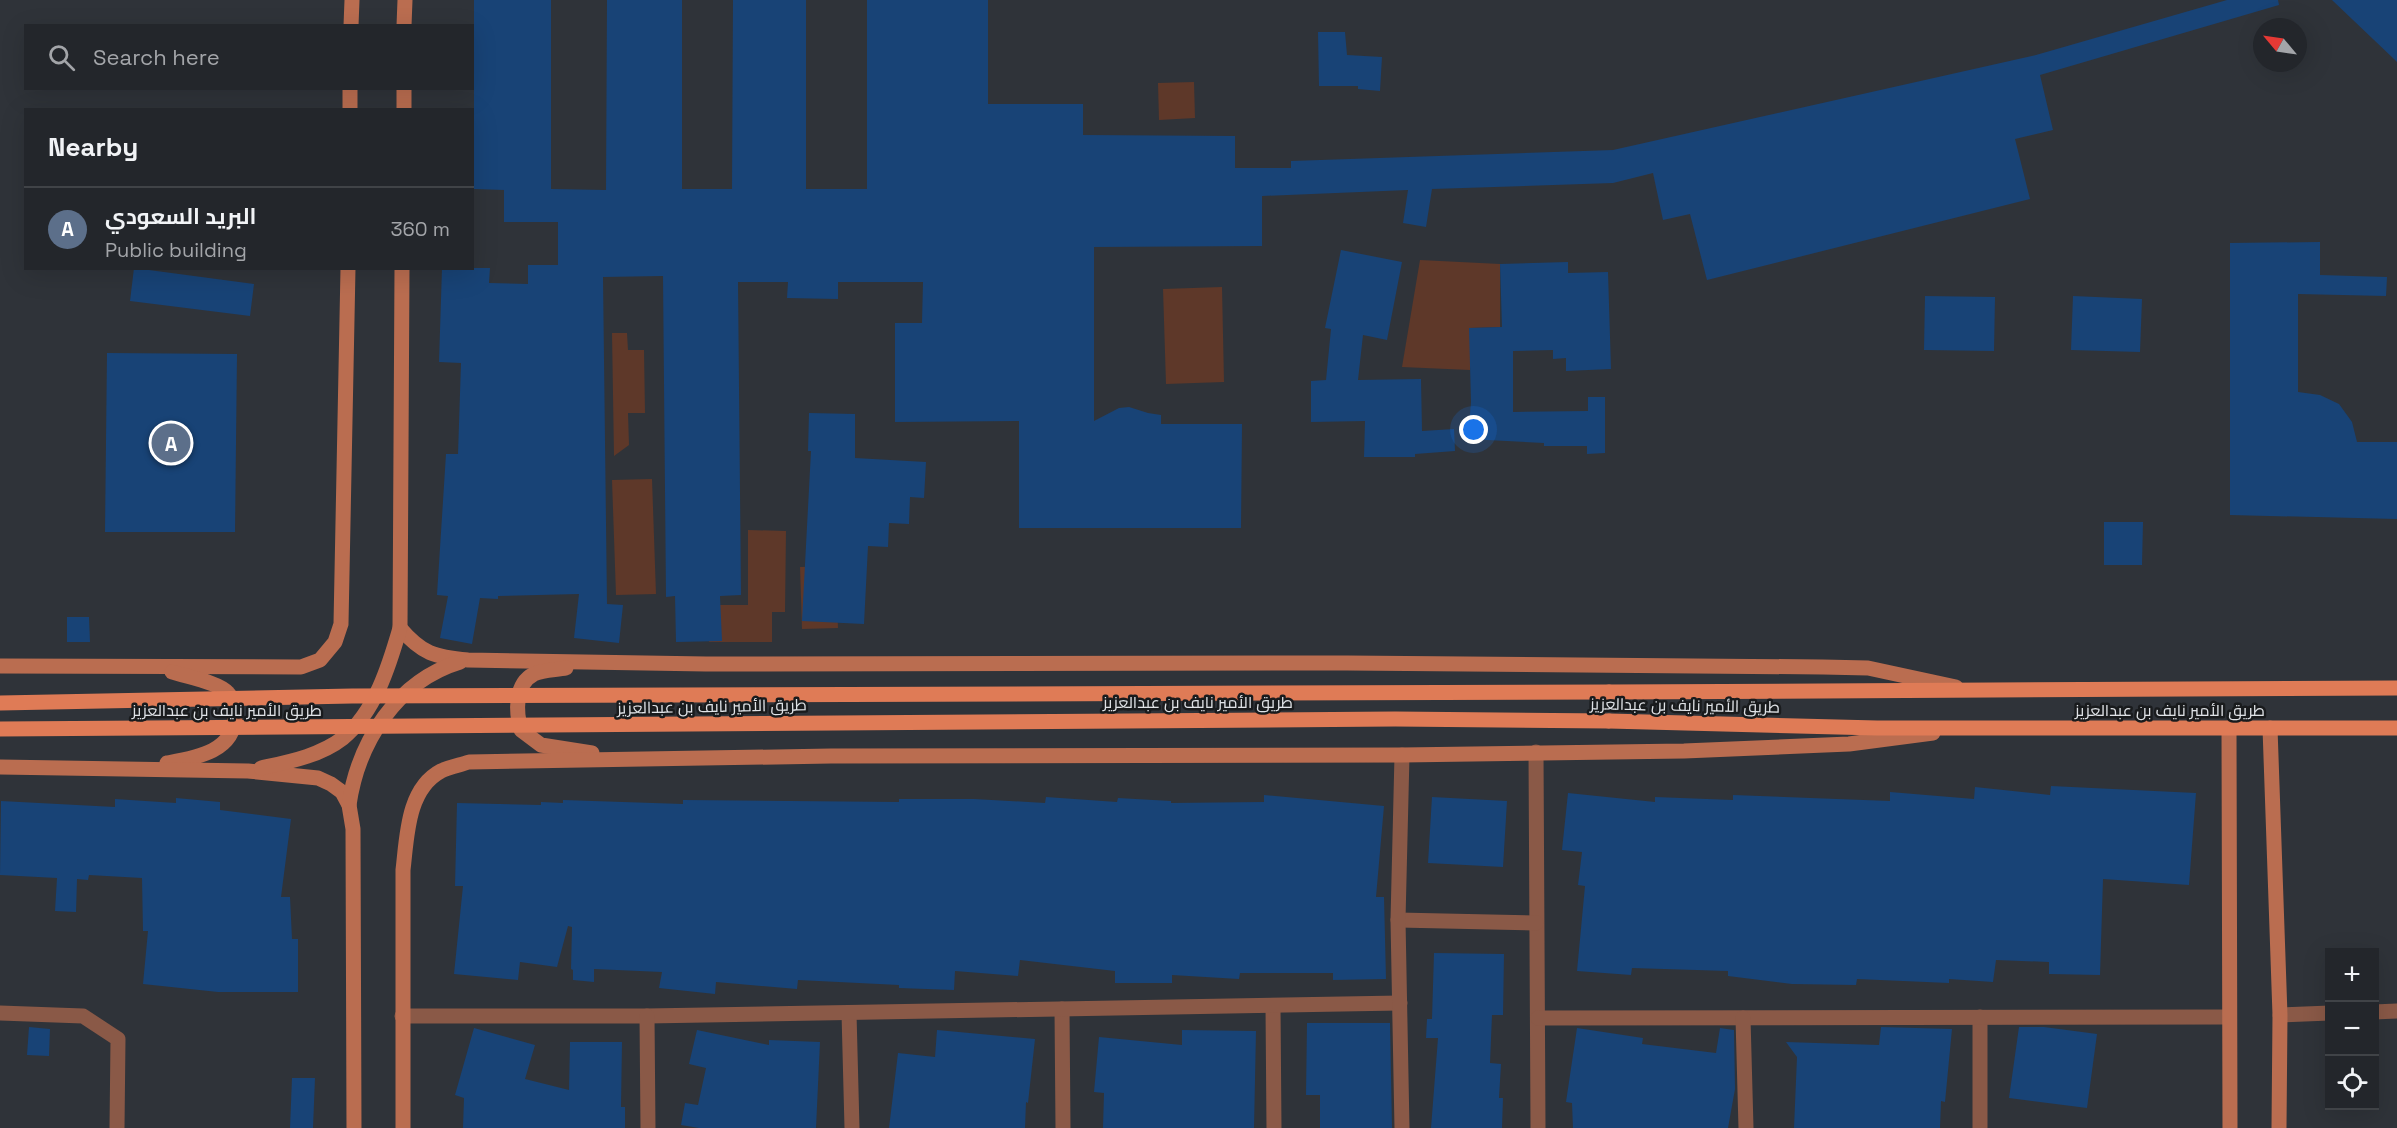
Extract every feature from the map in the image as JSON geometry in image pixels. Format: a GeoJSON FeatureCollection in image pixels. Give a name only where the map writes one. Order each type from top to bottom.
{"type":"FeatureCollection","features":[{"type":"Feature","properties":{"kind":"main road","name":"طريق الأمير نايف بن عبدالعزيز"},"geometry":{"type":"LineString","coordinates":[[0,703],[352,696],[429,698],[2397,688]]}},
{"type":"Feature","properties":{"kind":"main road","name":"طريق الأمير نايف بن عبدالعزيز"},"geometry":{"type":"LineString","coordinates":[[0,729],[1395,719],[1970,728],[2397,728]]}},
{"type":"Feature","properties":{"kind":"street"},"geometry":{"type":"LineString","coordinates":[[351,24],[352,0]]}},
{"type":"Feature","properties":{"kind":"street"},"geometry":{"type":"LineString","coordinates":[[404,24],[405,0]]}},
{"type":"Feature","properties":{"kind":"street"},"geometry":{"type":"LineString","coordinates":[[350,90],[350,108]]}},
{"type":"Feature","properties":{"kind":"street"},"geometry":{"type":"LineString","coordinates":[[404,90],[404,108]]}},
{"type":"Feature","properties":{"kind":"street"},"geometry":{"type":"LineString","coordinates":[[0,666],[301,667],[320,660],[335,642],[341,624],[348,270]]}},
{"type":"Feature","properties":{"kind":"street"},"geometry":{"type":"LineString","coordinates":[[248,771],[320,751],[343,738],[371,703],[392,656],[399,628],[402,270]]}},
{"type":"Feature","properties":{"kind":"street"},"geometry":{"type":"LineString","coordinates":[[399,628],[414,645],[424,651],[440,657],[468,660],[1823,667],[1868,668],[1971,690]]}},
{"type":"Feature","properties":{"kind":"street"},"geometry":{"type":"LineString","coordinates":[[349,805],[355,773],[382,719],[416,683],[443,668],[468,660]]}},
{"type":"Feature","properties":{"kind":"street"},"geometry":{"type":"LineString","coordinates":[[593,662],[533,675],[523,685],[517,704],[521,730],[541,745],[637,759]]}},
{"type":"Feature","properties":{"kind":"street"},"geometry":{"type":"LineString","coordinates":[[137,769],[197,757],[213,750],[229,737],[235,723],[234,702],[221,688],[154,667]]}},
{"type":"Feature","properties":{"kind":"street"},"geometry":{"type":"LineString","coordinates":[[403,1128],[403,870],[414,803],[426,783],[441,771],[469,762],[831,756],[1402,755],[1684,751],[1849,744],[1970,728]]}},
{"type":"Feature","properties":{"kind":"street"},"geometry":{"type":"LineString","coordinates":[[2229,728],[2230,1128]]}},
{"type":"Feature","properties":{"kind":"street"},"geometry":{"type":"LineString","coordinates":[[2270,728],[2280,1015],[2279,1128]]}},
{"type":"Feature","properties":{"kind":"street"},"geometry":{"type":"LineString","coordinates":[[1536,752],[1538,1128]]}},
{"type":"Feature","properties":{"kind":"street"},"geometry":{"type":"LineString","coordinates":[[1402,755],[1398,920],[1402,1128]]}},
{"type":"Feature","properties":{"kind":"street"},"geometry":{"type":"LineString","coordinates":[[0,768],[248,771],[318,778],[342,792],[349,805],[353,829],[354,1128]]}},
{"type":"Feature","properties":{"kind":"street"},"geometry":{"type":"LineString","coordinates":[[1398,920],[1536,923]]}},
{"type":"Feature","properties":{"kind":"street"},"geometry":{"type":"LineString","coordinates":[[402,1016],[647,1016],[1400,1003]]}},
{"type":"Feature","properties":{"kind":"street"},"geometry":{"type":"LineString","coordinates":[[1274,1006],[1275,1128]]}},
{"type":"Feature","properties":{"kind":"street"},"geometry":{"type":"LineString","coordinates":[[1062,1009],[1063,1128]]}},
{"type":"Feature","properties":{"kind":"street"},"geometry":{"type":"LineString","coordinates":[[2379,1012],[2397,1011]]}},
{"type":"Feature","properties":{"kind":"street"},"geometry":{"type":"LineString","coordinates":[[0,1013],[83,1016],[118,1039],[117,1128]]}},
{"type":"Feature","properties":{"kind":"street"},"geometry":{"type":"LineString","coordinates":[[849,1013],[852,1128]]}},
{"type":"Feature","properties":{"kind":"street"},"geometry":{"type":"LineString","coordinates":[[2280,1015],[2325,1014]]}},
{"type":"Feature","properties":{"kind":"street"},"geometry":{"type":"LineString","coordinates":[[647,1016],[648,1128]]}},
{"type":"Feature","properties":{"kind":"street"},"geometry":{"type":"LineString","coordinates":[[1980,1017],[1980,1128]]}},
{"type":"Feature","properties":{"kind":"street"},"geometry":{"type":"LineString","coordinates":[[1538,1018],[2228,1017]]}},
{"type":"Feature","properties":{"kind":"street"},"geometry":{"type":"LineString","coordinates":[[1743,1018],[1746,1128]]}},
{"type":"Feature","properties":{"kind":"shaded area"},"geometry":{"type":"Polygon","coordinates":[[[1194,82],[1195,118],[1159,120],[1158,83],[1194,82]]]}},
{"type":"Feature","properties":{"kind":"shaded area"},"geometry":{"type":"Polygon","coordinates":[[[1420,260],[1500,264],[1500,327],[1470,328],[1470,370],[1402,367],[1420,260]]]}},
{"type":"Feature","properties":{"kind":"shaded area"},"geometry":{"type":"Polygon","coordinates":[[[1222,287],[1224,382],[1166,384],[1163,289],[1222,287]]]}},
{"type":"Feature","properties":{"kind":"shaded area"},"geometry":{"type":"Polygon","coordinates":[[[612,333],[627,333],[628,350],[644,350],[645,413],[628,413],[629,445],[614,456],[612,333]]]}},
{"type":"Feature","properties":{"kind":"shaded area"},"geometry":{"type":"Polygon","coordinates":[[[652,479],[656,594],[616,595],[612,480],[652,479]]]}},
{"type":"Feature","properties":{"kind":"shaded area"},"geometry":{"type":"Polygon","coordinates":[[[748,530],[786,531],[785,612],[772,612],[772,642],[709,642],[710,605],[748,605],[748,530]]]}},
{"type":"Feature","properties":{"kind":"shaded area"},"geometry":{"type":"Polygon","coordinates":[[[836,566],[838,628],[802,629],[800,567],[836,566]]]}},
{"type":"Feature","properties":{"kind":"building"},"geometry":{"type":"Polygon","coordinates":[[[474,0],[551,0],[551,189],[606,190],[607,0],[682,0],[682,189],[732,189],[733,0],[806,0],[806,189],[867,189],[867,0],[988,0],[988,104],[1083,104],[1083,135],[1235,136],[1235,168],[1291,168],[1291,161],[1613,150],[2036,55],[2227,0],[2278,0],[2279,5],[2040,75],[2053,130],[2015,139],[2030,199],[1707,280],[1690,214],[1663,220],[1653,173],[1613,183],[1432,189],[1426,227],[1403,223],[1408,190],[1262,196],[1262,246],[1094,247],[1094,421],[1119,408],[1129,407],[1161,415],[1161,424],[1242,424],[1241,528],[1019,528],[1019,421],[895,422],[895,323],[922,323],[923,282],[838,282],[838,299],[787,298],[788,282],[738,282],[741,595],[720,596],[722,641],[676,642],[675,596],[666,597],[663,276],[603,277],[607,604],[623,605],[619,643],[574,638],[579,594],[480,598],[472,644],[440,638],[448,596],[437,595],[446,454],[458,454],[461,363],[439,362],[442,270],[490,268],[489,283],[528,284],[528,265],[558,265],[558,222],[504,222],[504,190],[474,189],[474,0]]]}},
{"type":"Feature","properties":{"kind":"building"},"geometry":{"type":"Polygon","coordinates":[[[2332,0],[2397,0],[2397,62],[2394,59],[2332,0]]]}},
{"type":"Feature","properties":{"kind":"building"},"geometry":{"type":"Polygon","coordinates":[[[1318,32],[1345,32],[1347,55],[1382,57],[1380,91],[1358,89],[1358,86],[1319,86],[1318,32]]]}},
{"type":"Feature","properties":{"kind":"building"},"geometry":{"type":"Polygon","coordinates":[[[2320,242],[2320,275],[2387,277],[2386,296],[2298,294],[2298,392],[2320,395],[2339,404],[2352,422],[2357,442],[2397,442],[2397,519],[2230,515],[2230,243],[2320,242]]]}},
{"type":"Feature","properties":{"kind":"building"},"geometry":{"type":"Polygon","coordinates":[[[1341,250],[1402,262],[1387,340],[1363,335],[1358,380],[1421,379],[1422,431],[1454,429],[1455,451],[1415,454],[1415,457],[1364,457],[1365,421],[1311,422],[1311,381],[1326,380],[1331,329],[1325,328],[1341,250]]]}},
{"type":"Feature","properties":{"kind":"building"},"geometry":{"type":"Polygon","coordinates":[[[1568,262],[1568,273],[1608,272],[1611,369],[1566,371],[1566,358],[1553,359],[1553,350],[1513,351],[1513,412],[1588,411],[1588,397],[1605,397],[1605,453],[1587,454],[1587,446],[1544,446],[1544,443],[1468,439],[1471,402],[1469,328],[1502,327],[1500,264],[1568,262]]]}},
{"type":"Feature","properties":{"kind":"building"},"geometry":{"type":"Polygon","coordinates":[[[134,270],[254,284],[250,316],[130,301],[134,270]]]}},
{"type":"Feature","properties":{"kind":"building"},"geometry":{"type":"Polygon","coordinates":[[[1925,296],[1995,297],[1994,351],[1924,350],[1925,296]]]}},
{"type":"Feature","properties":{"kind":"building"},"geometry":{"type":"Polygon","coordinates":[[[2073,296],[2142,299],[2140,352],[2071,350],[2073,296]]]}},
{"type":"Feature","properties":{"kind":"building"},"geometry":{"type":"Polygon","coordinates":[[[107,353],[237,354],[235,532],[105,532],[107,353]]]}},
{"type":"Feature","properties":{"kind":"building"},"geometry":{"type":"Polygon","coordinates":[[[809,413],[855,414],[855,458],[926,462],[924,498],[910,497],[909,524],[889,523],[888,547],[868,546],[864,624],[802,621],[811,451],[808,451],[809,413]]]}},
{"type":"Feature","properties":{"kind":"building"},"geometry":{"type":"Polygon","coordinates":[[[2104,522],[2143,522],[2142,565],[2104,565],[2104,522]]]}},
{"type":"Feature","properties":{"kind":"building"},"geometry":{"type":"Polygon","coordinates":[[[67,617],[89,617],[90,642],[67,642],[67,617]]]}},
{"type":"Feature","properties":{"kind":"building"},"geometry":{"type":"Polygon","coordinates":[[[2051,786],[2196,793],[2189,885],[2103,879],[2100,975],[2049,974],[2049,962],[1996,960],[1993,982],[1949,979],[1949,983],[1857,979],[1856,985],[1792,984],[1728,976],[1728,971],[1632,968],[1631,975],[1577,971],[1585,886],[1578,885],[1582,852],[1562,850],[1568,793],[1655,802],[1655,797],[1733,800],[1733,795],[1890,801],[1890,792],[1974,799],[1975,787],[2050,795],[2051,786]]]}},
{"type":"Feature","properties":{"kind":"building"},"geometry":{"type":"Polygon","coordinates":[[[1264,795],[1384,806],[1376,897],[1384,897],[1386,979],[1333,980],[1333,973],[1240,973],[1239,979],[1172,975],[1172,983],[1115,983],[1115,971],[1020,960],[1018,976],[955,971],[954,990],[798,980],[797,989],[716,982],[715,994],[659,988],[662,972],[594,969],[594,982],[573,980],[572,927],[568,926],[557,967],[520,962],[518,980],[454,974],[463,886],[455,886],[457,803],[541,805],[541,802],[563,803],[563,800],[683,804],[683,800],[899,802],[899,799],[974,799],[1045,803],[1046,797],[1117,802],[1118,798],[1171,801],[1171,803],[1264,802],[1264,795]]]}},
{"type":"Feature","properties":{"kind":"building"},"geometry":{"type":"Polygon","coordinates":[[[1432,797],[1507,801],[1503,867],[1428,863],[1432,797]]]}},
{"type":"Feature","properties":{"kind":"building"},"geometry":{"type":"Polygon","coordinates":[[[176,798],[220,802],[220,810],[291,819],[281,897],[290,897],[292,939],[298,939],[298,992],[218,992],[143,984],[148,931],[143,931],[142,878],[89,875],[88,880],[77,879],[76,912],[55,911],[57,878],[0,875],[1,801],[115,807],[115,799],[176,803],[176,798]]]}},
{"type":"Feature","properties":{"kind":"building"},"geometry":{"type":"Polygon","coordinates":[[[1434,953],[1504,954],[1503,1015],[1492,1015],[1490,1063],[1501,1064],[1499,1098],[1503,1098],[1502,1128],[1431,1128],[1438,1038],[1426,1038],[1427,1019],[1432,1019],[1434,953]]]}},
{"type":"Feature","properties":{"kind":"building"},"geometry":{"type":"Polygon","coordinates":[[[1307,1023],[1390,1023],[1392,1128],[1320,1128],[1320,1095],[1306,1095],[1307,1023]]]}},
{"type":"Feature","properties":{"kind":"building"},"geometry":{"type":"Polygon","coordinates":[[[29,1027],[50,1029],[49,1056],[27,1055],[29,1027]]]}},
{"type":"Feature","properties":{"kind":"building"},"geometry":{"type":"Polygon","coordinates":[[[1881,1027],[1952,1029],[1945,1102],[1941,1101],[1940,1128],[1794,1128],[1797,1057],[1786,1042],[1879,1045],[1881,1027]]]}},
{"type":"Feature","properties":{"kind":"building"},"geometry":{"type":"Polygon","coordinates":[[[2019,1027],[2044,1027],[2097,1034],[2087,1108],[2009,1098],[2019,1027]]]}},
{"type":"Feature","properties":{"kind":"building"},"geometry":{"type":"Polygon","coordinates":[[[474,1028],[535,1045],[525,1079],[569,1090],[570,1042],[622,1042],[621,1107],[625,1107],[625,1128],[463,1128],[464,1098],[455,1095],[474,1028]]]}},
{"type":"Feature","properties":{"kind":"building"},"geometry":{"type":"Polygon","coordinates":[[[1577,1028],[1643,1038],[1642,1044],[1716,1053],[1720,1028],[1734,1030],[1735,1089],[1728,1128],[1573,1128],[1572,1103],[1566,1102],[1577,1028]]]}},
{"type":"Feature","properties":{"kind":"building"},"geometry":{"type":"Polygon","coordinates":[[[697,1030],[769,1045],[769,1040],[820,1042],[816,1128],[699,1128],[681,1125],[685,1103],[698,1105],[706,1068],[689,1064],[697,1030]]]}},
{"type":"Feature","properties":{"kind":"building"},"geometry":{"type":"Polygon","coordinates":[[[937,1030],[1035,1039],[1028,1103],[1026,1102],[1025,1128],[889,1128],[898,1053],[935,1057],[937,1030]]]}},
{"type":"Feature","properties":{"kind":"building"},"geometry":{"type":"Polygon","coordinates":[[[1182,1030],[1256,1031],[1254,1128],[1103,1128],[1104,1093],[1094,1092],[1099,1037],[1182,1045],[1182,1030]]]}},
{"type":"Feature","properties":{"kind":"building"},"geometry":{"type":"Polygon","coordinates":[[[292,1078],[315,1078],[313,1128],[290,1128],[292,1078]]]}},
{"type":"Feature","properties":{"kind":"place","name":"البريد السعودي"},"geometry":{"type":"Point","coordinates":[171,443]}}]}
